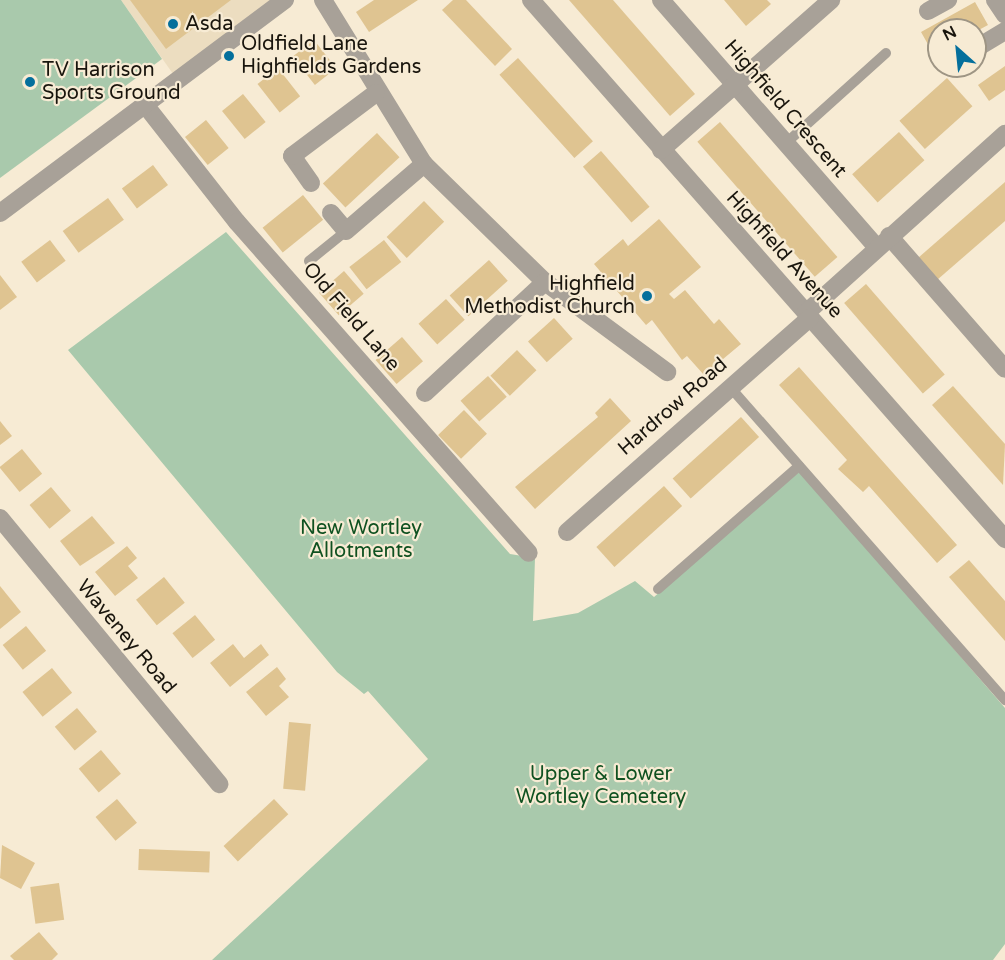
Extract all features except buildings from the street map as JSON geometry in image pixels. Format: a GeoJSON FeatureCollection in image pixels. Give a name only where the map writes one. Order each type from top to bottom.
{"type":"FeatureCollection","features":[{"type":"Feature","properties":{"kind":"street"},"geometry":{"type":"LineString","coordinates":[[0,213],[285,0]]}},
{"type":"Feature","properties":{"kind":"street"},"geometry":{"type":"LineString","coordinates":[[323,0],[376,93],[424,164],[545,282],[667,372]]}},
{"type":"Feature","properties":{"kind":"street","name":"Highfield Avenue"},"geometry":{"type":"LineString","coordinates":[[531,0],[1005,539]]}},
{"type":"Feature","properties":{"kind":"street","name":"Highfield Crescent"},"geometry":{"type":"LineString","coordinates":[[661,0],[785,144],[1005,369]]}},
{"type":"Feature","properties":{"kind":"street"},"geometry":{"type":"LineString","coordinates":[[661,150],[831,0]]}},
{"type":"Feature","properties":{"kind":"street"},"geometry":{"type":"LineString","coordinates":[[928,11],[948,0]]}},
{"type":"Feature","properties":{"kind":"street"},"geometry":{"type":"LineString","coordinates":[[995,0],[1005,15]]}},
{"type":"Feature","properties":{"kind":"street"},"geometry":{"type":"LineString","coordinates":[[987,42],[1005,31]]}},
{"type":"Feature","properties":{"kind":"street"},"geometry":{"type":"LineString","coordinates":[[311,183],[292,156],[376,93]]}},
{"type":"Feature","properties":{"kind":"street","name":"Old Field Lane"},"geometry":{"type":"LineString","coordinates":[[146,105],[237,222],[529,553]]}},
{"type":"Feature","properties":{"kind":"street","name":"Hardrow Road"},"geometry":{"type":"LineString","coordinates":[[567,532],[730,387],[883,242],[1005,134]]}},
{"type":"Feature","properties":{"kind":"street"},"geometry":{"type":"LineString","coordinates":[[332,213],[346,231],[424,164]]}},
{"type":"Feature","properties":{"kind":"street"},"geometry":{"type":"LineString","coordinates":[[425,393],[545,282]]}},
{"type":"Feature","properties":{"kind":"street","name":"Waveney Road"},"geometry":{"type":"LineString","coordinates":[[0,518],[219,784]]}},
{"type":"Feature","properties":{"kind":"lane"},"geometry":{"type":"LineString","coordinates":[[785,144],[886,53]]}},
{"type":"Feature","properties":{"kind":"lane"},"geometry":{"type":"LineString","coordinates":[[309,261],[346,231]]}},
{"type":"Feature","properties":{"kind":"lane"},"geometry":{"type":"LineString","coordinates":[[730,387],[1005,699]]}},
{"type":"Feature","properties":{"kind":"lane"},"geometry":{"type":"LineString","coordinates":[[658,589],[799,466]]}},
{"type":"Feature","properties":{"kind":"shaded area"},"geometry":{"type":"Polygon","coordinates":[[[121,0],[285,0],[178,81],[121,0]]]}},
{"type":"Feature","properties":{"kind":"green space"},"geometry":{"type":"Polygon","coordinates":[[[0,0],[121,0],[162,59],[0,178],[0,0]]]}},
{"type":"Feature","properties":{"kind":"green space"},"geometry":{"type":"Polygon","coordinates":[[[226,232],[510,554],[535,558],[533,621],[578,613],[635,581],[654,597],[800,471],[1005,708],[1005,944],[993,960],[212,960],[428,759],[368,691],[364,694],[337,672],[68,350],[226,232]]]}},
{"type":"Feature","properties":{"kind":"place","name":"Asda"},"geometry":{"type":"Point","coordinates":[173,24]}},
{"type":"Feature","properties":{"kind":"place","name":"Oldfield Lane Highfields Gardens"},"geometry":{"type":"Point","coordinates":[229,56]}},
{"type":"Feature","properties":{"kind":"place","name":"TV Harrison Sports Ground"},"geometry":{"type":"Point","coordinates":[30,82]}},
{"type":"Feature","properties":{"kind":"place","name":"Highfield Methodist Church"},"geometry":{"type":"Point","coordinates":[647,296]}},
{"type":"Feature","properties":{"kind":"park label","name":"New Wortley Allotments"},"geometry":{"type":"Point","coordinates":[361,540]}},
{"type":"Feature","properties":{"kind":"park label","name":"Upper & Lower Wortley Cemetery"},"geometry":{"type":"Point","coordinates":[601,786]}}]}
